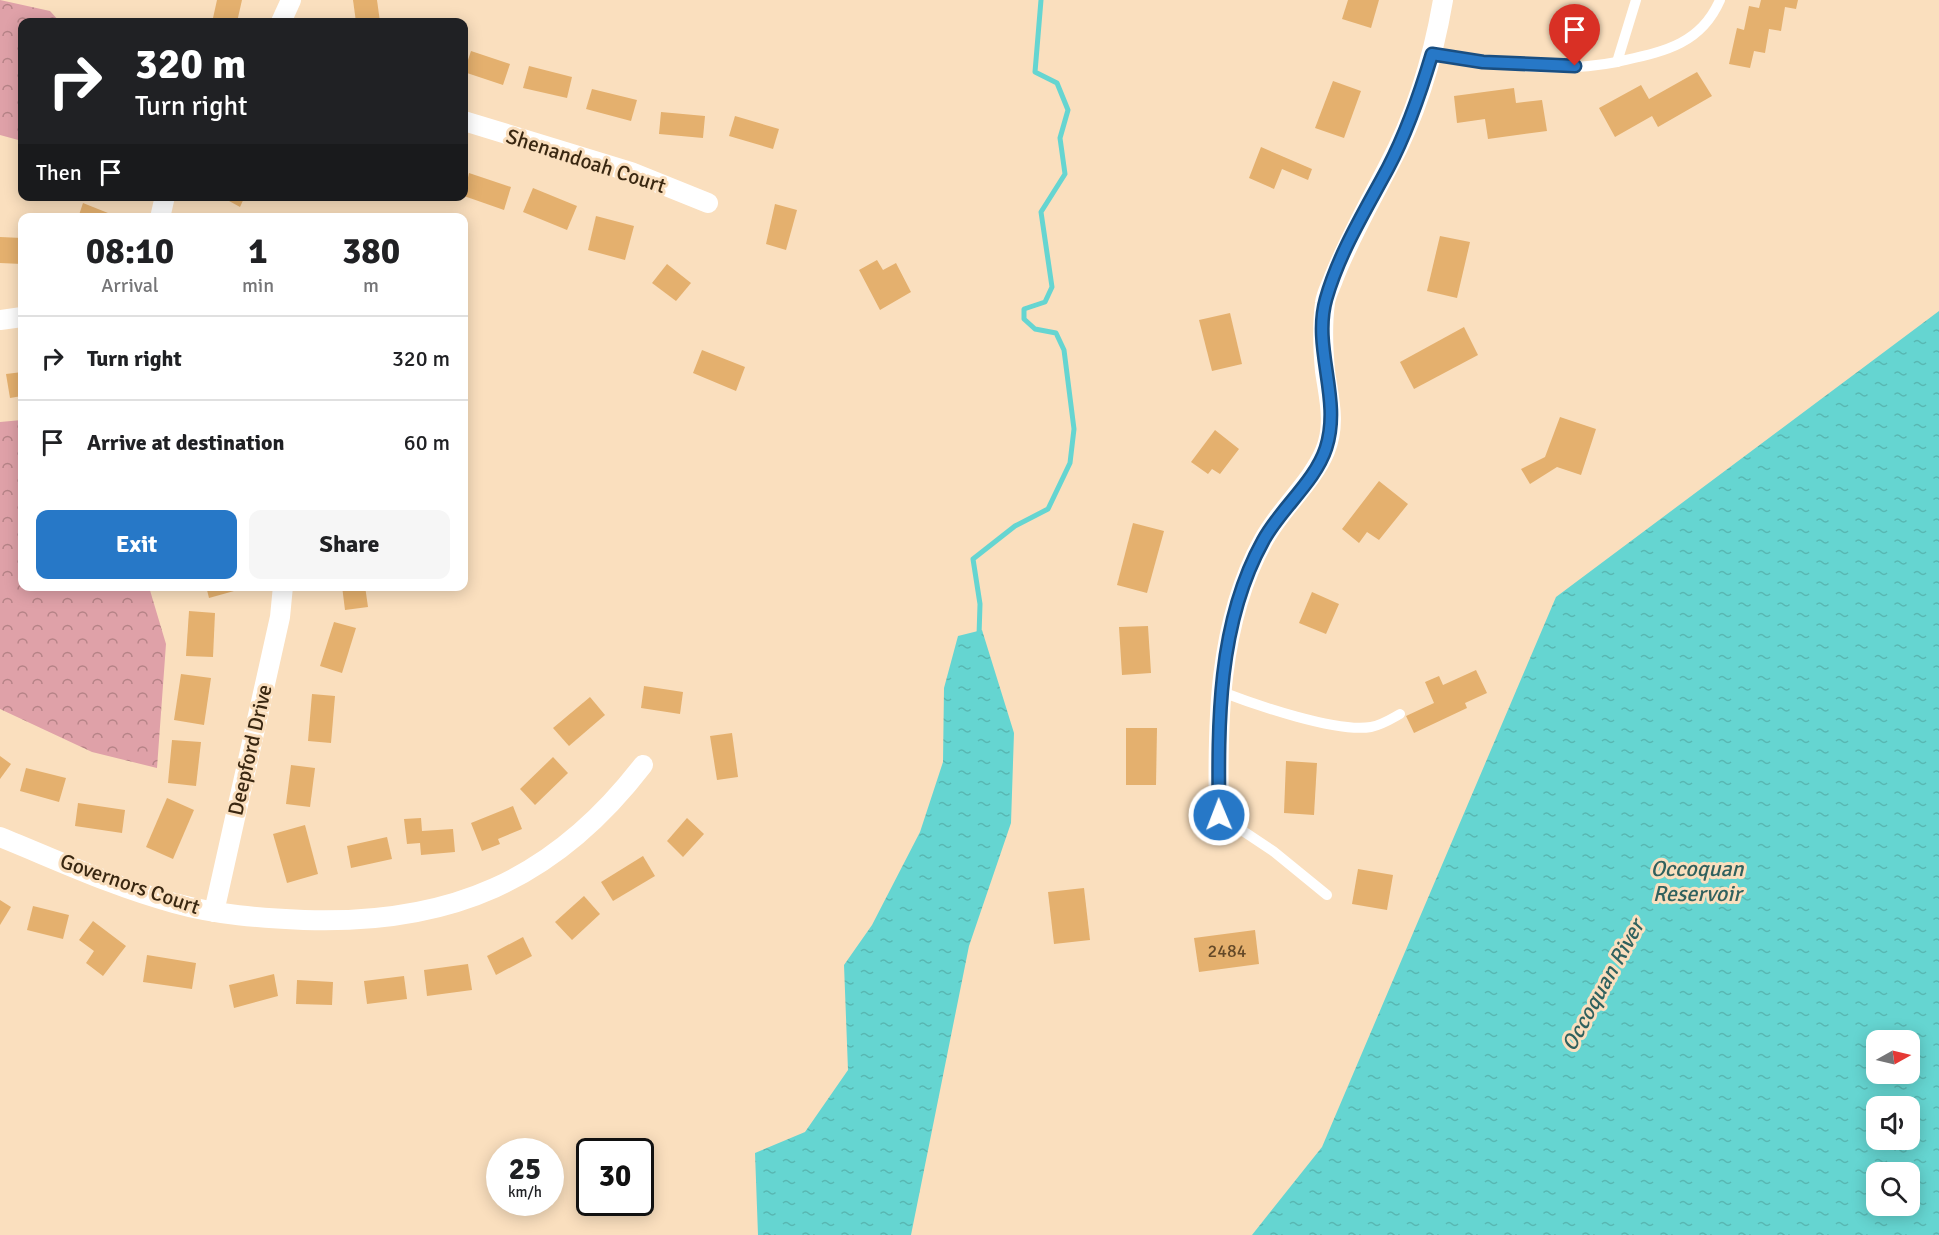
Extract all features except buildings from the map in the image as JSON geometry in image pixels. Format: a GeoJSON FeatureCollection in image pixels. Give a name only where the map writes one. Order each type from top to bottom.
{"type":"FeatureCollection","features":[{"type":"Feature","properties":{"kind":"street"},"geometry":{"type":"LineString","coordinates":[[283,18],[291,0]]}},
{"type":"Feature","properties":{"kind":"street"},"geometry":{"type":"LineString","coordinates":[[1219,815],[1222,692],[1230,633],[1248,572],[1282,510],[1316,468],[1330,432],[1332,412],[1323,335],[1325,301],[1360,217],[1404,136],[1432,54],[1443,0]]}},
{"type":"Feature","properties":{"kind":"street","name":"Shenandoah Court"},"geometry":{"type":"LineString","coordinates":[[468,122],[631,172],[708,203]]}},
{"type":"Feature","properties":{"kind":"street"},"geometry":{"type":"LineString","coordinates":[[0,320],[18,318]]}},
{"type":"Feature","properties":{"kind":"street","name":"Deepford Drive"},"geometry":{"type":"LineString","coordinates":[[214,912],[280,617],[283,591]]}},
{"type":"Feature","properties":{"kind":"street","name":"Governors Court"},"geometry":{"type":"LineString","coordinates":[[0,837],[132,889],[214,912],[259,918],[342,921],[421,912],[467,899],[504,884],[564,848],[607,809],[643,765]]}},
{"type":"Feature","properties":{"kind":"lane"},"geometry":{"type":"LineString","coordinates":[[1617,62],[1636,0]]}},
{"type":"Feature","properties":{"kind":"lane"},"geometry":{"type":"LineString","coordinates":[[1432,54],[1534,66],[1595,66],[1617,62],[1670,50],[1686,42],[1712,17],[1719,0]]}},
{"type":"Feature","properties":{"kind":"lane"},"geometry":{"type":"LineString","coordinates":[[1222,692],[1305,718],[1352,727],[1369,728],[1400,714]]}},
{"type":"Feature","properties":{"kind":"lane"},"geometry":{"type":"LineString","coordinates":[[1219,815],[1273,851],[1327,895]]}},
{"type":"Feature","properties":{"kind":"green space"},"geometry":{"type":"Polygon","coordinates":[[[0,0],[50,11],[56,18],[18,18],[18,140],[0,135],[0,0]]]}},
{"type":"Feature","properties":{"kind":"green space"},"geometry":{"type":"Polygon","coordinates":[[[18,420],[18,591],[150,591],[166,644],[157,768],[92,752],[0,709],[0,422],[18,420]]]}},
{"type":"Feature","properties":{"kind":"water","name":"Occoquan Reservoir"},"geometry":{"type":"Polygon","coordinates":[[[1939,311],[1939,1235],[1252,1235],[1322,1147],[1556,597],[1939,311]]]}},
{"type":"Feature","properties":{"kind":"water"},"geometry":{"type":"Polygon","coordinates":[[[982,630],[1014,733],[1011,823],[969,946],[911,1235],[758,1235],[755,1153],[805,1132],[848,1070],[844,965],[872,925],[920,832],[943,762],[944,688],[958,636],[982,630]]]}},
{"type":"Feature","properties":{"kind":"waterway"},"geometry":{"type":"LineString","coordinates":[[979,636],[980,604],[973,559],[1015,526],[1048,509],[1070,463],[1074,429],[1064,350],[1056,333],[1035,329],[1024,319],[1024,309],[1045,302],[1052,287],[1041,212],[1065,174],[1060,138],[1068,110],[1057,83],[1035,72],[1041,0]]}},
{"type":"Feature","properties":{"kind":"route"},"geometry":{"type":"LineString","coordinates":[[1219,815],[1222,692],[1226,654],[1238,598],[1263,540],[1282,510],[1316,468],[1325,451],[1332,412],[1325,370],[1323,335],[1325,301],[1360,217],[1404,136],[1420,95],[1432,54],[1483,62],[1575,66]]}},
{"type":"Feature","properties":{"kind":"water label","name":"Occoquan River"},"geometry":{"type":"Point","coordinates":[1602,985]}}]}
